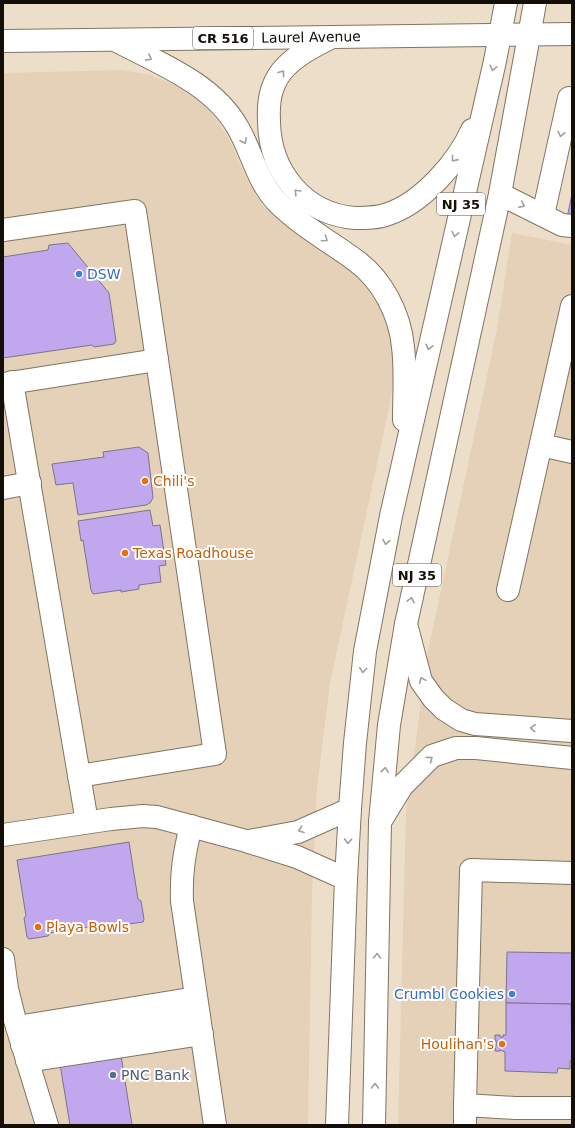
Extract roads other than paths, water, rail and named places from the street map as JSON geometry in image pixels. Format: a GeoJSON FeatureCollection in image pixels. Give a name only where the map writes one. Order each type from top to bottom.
{"type":"FeatureCollection","features":[{"type":"Feature","properties":{"kind":"main road","name":"NJ 35"},"geometry":{"type":"LineString","coordinates":[[338,1125],[346,879],[355,743],[365,651],[391,516],[495,61],[506,3]]}},
{"type":"Feature","properties":{"kind":"main road","name":"NJ 35"},"geometry":{"type":"LineString","coordinates":[[374,1125],[380,822],[389,725],[406,624],[500,194],[535,3]]}},
{"type":"Feature","properties":{"kind":"main road","name":"Laurel Avenue"},"geometry":{"type":"LineString","coordinates":[[3,41],[572,34]]}},
{"type":"Feature","properties":{"kind":"main road"},"geometry":{"type":"LineString","coordinates":[[332,37],[300,55],[283,70],[272,88],[268,116],[269,132],[273,151],[281,169],[292,186],[303,197],[322,210],[343,217],[366,218],[388,214],[405,207],[425,192],[437,180],[466,145],[485,100]]}},
{"type":"Feature","properties":{"kind":"main road"},"geometry":{"type":"LineString","coordinates":[[114,40],[196,83],[216,99],[238,127],[260,177],[276,202],[296,219],[357,261],[371,274],[381,287],[394,310],[403,348],[404,425],[391,516]]}},
{"type":"Feature","properties":{"kind":"main road"},"geometry":{"type":"LineString","coordinates":[[543,215],[569,98],[572,98]]}},
{"type":"Feature","properties":{"kind":"main road"},"geometry":{"type":"LineString","coordinates":[[500,194],[562,224],[572,226]]}},
{"type":"Feature","properties":{"kind":"main road"},"geometry":{"type":"LineString","coordinates":[[3,230],[134,210],[215,754],[79,776]]}},
{"type":"Feature","properties":{"kind":"main road"},"geometry":{"type":"LineString","coordinates":[[508,590],[572,306]]}},
{"type":"Feature","properties":{"kind":"main road"},"geometry":{"type":"LineString","coordinates":[[87,822],[30,483],[8,383],[157,360]]}},
{"type":"Feature","properties":{"kind":"main road"},"geometry":{"type":"LineString","coordinates":[[540,445],[572,452]]}},
{"type":"Feature","properties":{"kind":"main road"},"geometry":{"type":"LineString","coordinates":[[3,488],[30,483]]}},
{"type":"Feature","properties":{"kind":"main road"},"geometry":{"type":"LineString","coordinates":[[406,624],[421,681],[432,698],[444,710],[461,720],[475,724],[572,731]]}},
{"type":"Feature","properties":{"kind":"main road"},"geometry":{"type":"LineString","coordinates":[[380,822],[402,786],[432,756],[456,748],[476,748],[572,758]]}},
{"type":"Feature","properties":{"kind":"main road"},"geometry":{"type":"LineString","coordinates":[[246,841],[298,832],[350,809]]}},
{"type":"Feature","properties":{"kind":"main road"},"geometry":{"type":"LineString","coordinates":[[3,835],[87,822],[143,816],[158,817],[246,841],[296,857],[346,879]]}},
{"type":"Feature","properties":{"kind":"main road"},"geometry":{"type":"LineString","coordinates":[[191,826],[184,853],[181,878],[182,901],[215,1125]]}},
{"type":"Feature","properties":{"kind":"main road"},"geometry":{"type":"LineString","coordinates":[[572,873],[471,870],[465,1115],[515,1108],[572,1108]]}},
{"type":"Feature","properties":{"kind":"main road"},"geometry":{"type":"LineString","coordinates":[[3,959],[7,989],[22,1045],[47,1125]]}},
{"type":"Feature","properties":{"kind":"main road"},"geometry":{"type":"LineString","coordinates":[[22,1045],[199,1017]]}},
{"type":"Feature","properties":{"kind":"main road"},"geometry":{"type":"LineString","coordinates":[[22,1045],[199,1017]]}},
{"type":"Feature","properties":{"kind":"place","name":"DSW"},"geometry":{"type":"Point","coordinates":[79,274]}},
{"type":"Feature","properties":{"kind":"place","name":"Chili's"},"geometry":{"type":"Point","coordinates":[145,481]}},
{"type":"Feature","properties":{"kind":"place","name":"Texas Roadhouse"},"geometry":{"type":"Point","coordinates":[125,553]}},
{"type":"Feature","properties":{"kind":"place","name":"Playa Bowls"},"geometry":{"type":"Point","coordinates":[38,927]}},
{"type":"Feature","properties":{"kind":"place","name":"Crumbl Cookies"},"geometry":{"type":"Point","coordinates":[512,994]}},
{"type":"Feature","properties":{"kind":"place","name":"Houlihan's"},"geometry":{"type":"Point","coordinates":[502,1044]}},
{"type":"Feature","properties":{"kind":"place","name":"PNC Bank"},"geometry":{"type":"Point","coordinates":[113,1075]}}]}
